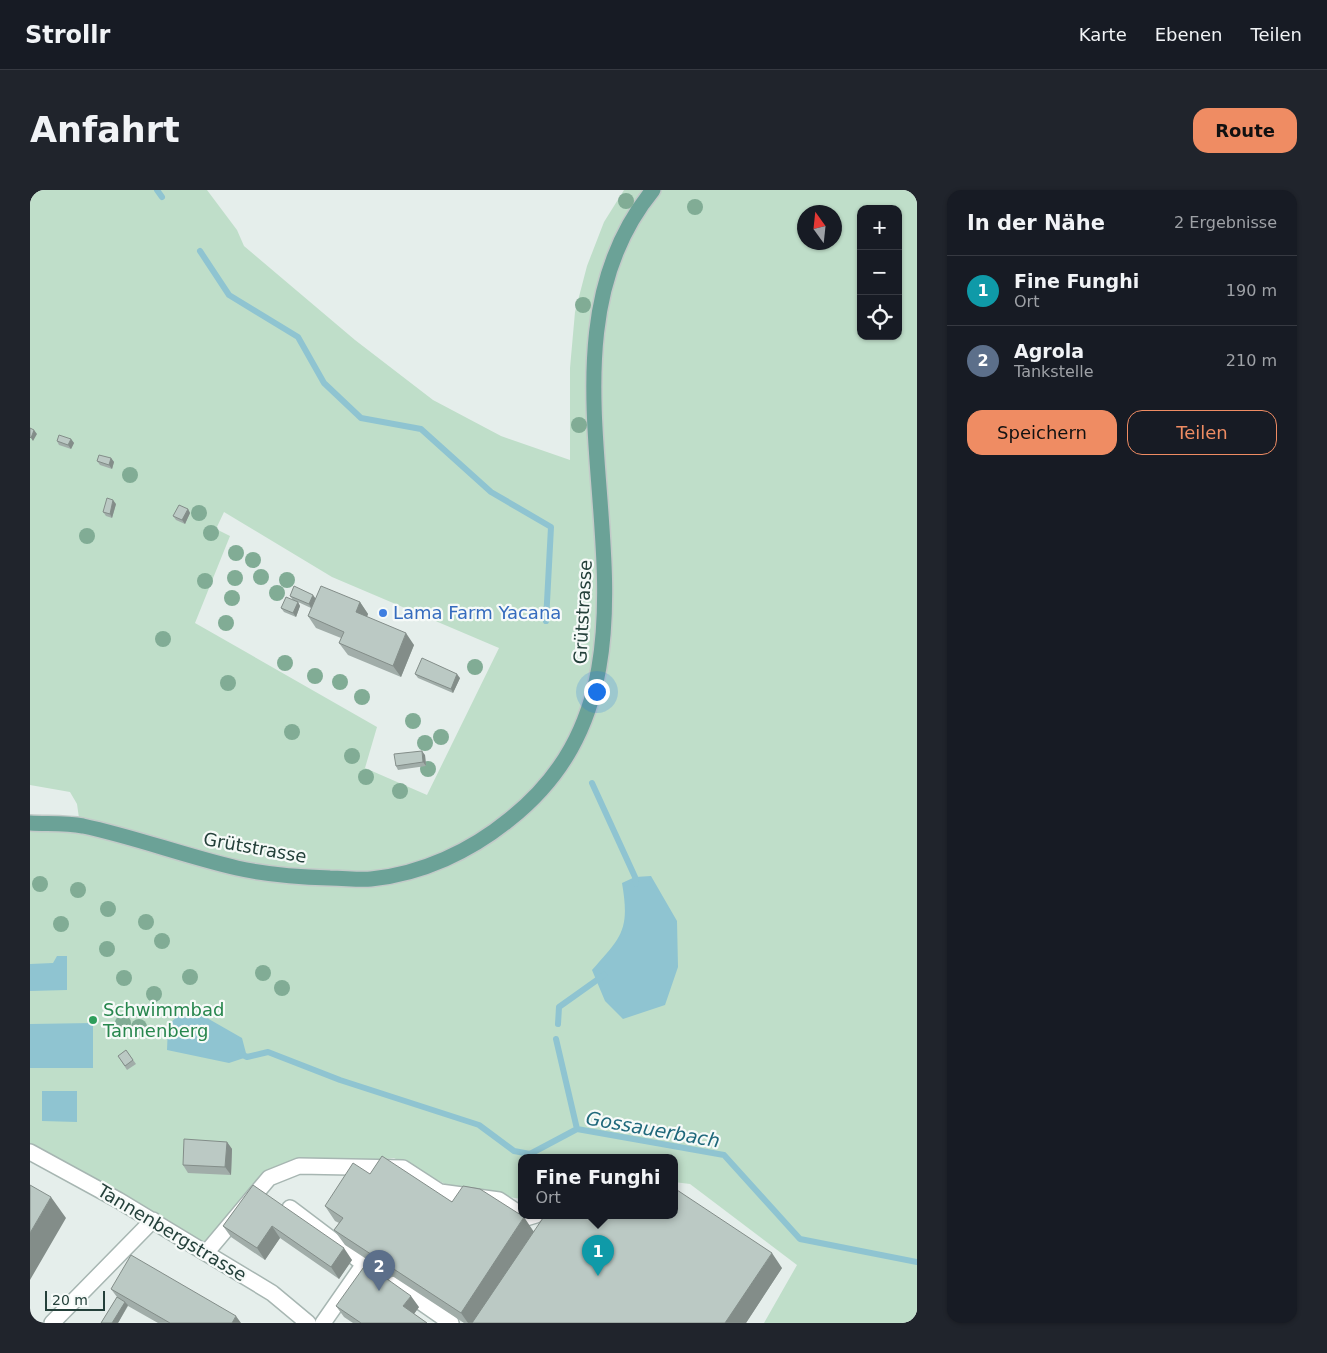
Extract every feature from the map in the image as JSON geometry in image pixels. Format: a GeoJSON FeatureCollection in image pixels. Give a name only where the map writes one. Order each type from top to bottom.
{"type":"FeatureCollection","features":[{"type":"Feature","properties":{"kind":"main road","name":"Grütstrasse"},"geometry":{"type":"LineString","coordinates":[[30,823],[80,826],[237,868],[292,877],[371,879],[420,868],[454,856],[491,835],[528,805],[557,771],[577,738],[592,698],[602,658],[606,568],[596,462],[593,371],[598,313],[608,273],[621,240],[653,190]]}},
{"type":"Feature","properties":{"kind":"street","name":"Tannenbergstrasse"},"geometry":{"type":"LineString","coordinates":[[30,1152],[153,1220],[272,1293],[308,1323]]}},
{"type":"Feature","properties":{"kind":"street"},"geometry":{"type":"LineString","coordinates":[[206,1253],[269,1178],[298,1166],[403,1168],[440,1192],[499,1200],[518,1213]]}},
{"type":"Feature","properties":{"kind":"street"},"geometry":{"type":"LineString","coordinates":[[290,1208],[364,1264],[450,1323]]}},
{"type":"Feature","properties":{"kind":"street"},"geometry":{"type":"LineString","coordinates":[[52,1323],[153,1220]]}},
{"type":"Feature","properties":{"kind":"street"},"geometry":{"type":"LineString","coordinates":[[323,1323],[364,1264]]}},
{"type":"Feature","properties":{"kind":"green space"},"geometry":{"type":"Polygon","coordinates":[[[30,190],[207,190],[237,230],[244,246],[355,340],[433,400],[501,436],[570,460],[570,368],[575,312],[587,266],[604,222],[624,190],[917,190],[917,1323],[764,1323],[797,1265],[690,1184],[678,1182],[678,1154],[518,1154],[518,1198],[455,1189],[394,1158],[268,1173],[211,1256],[30,1152],[30,823],[80,825],[77,804],[70,792],[30,785],[30,190]],[[224,512],[216,529],[230,536],[195,623],[377,727],[365,768],[427,795],[499,648],[332,577],[224,512]]]}},
{"type":"Feature","properties":{"kind":"water"},"geometry":{"type":"Polygon","coordinates":[[[651,876],[677,921],[678,967],[665,1005],[623,1019],[605,1001],[592,970],[617,940],[621,931],[625,912],[622,883],[635,877],[651,876]]]}},
{"type":"Feature","properties":{"kind":"water"},"geometry":{"type":"Polygon","coordinates":[[[57,956],[67,956],[67,990],[30,991],[30,964],[53,963],[57,956]]]}},
{"type":"Feature","properties":{"kind":"water"},"geometry":{"type":"Polygon","coordinates":[[[186,1006],[242,1038],[247,1057],[229,1063],[167,1050],[168,1026],[186,1006]]]}},
{"type":"Feature","properties":{"kind":"water"},"geometry":{"type":"Polygon","coordinates":[[[93,1023],[93,1068],[30,1068],[30,1024],[93,1023]]]}},
{"type":"Feature","properties":{"kind":"water"},"geometry":{"type":"Polygon","coordinates":[[[42,1091],[77,1091],[77,1122],[42,1121],[42,1091]]]}},
{"type":"Feature","properties":{"kind":"building"},"geometry":{"type":"Polygon","coordinates":[[[30,428],[34,430],[31,438],[30,437],[30,428]]]}},
{"type":"Feature","properties":{"kind":"building"},"geometry":{"type":"Polygon","coordinates":[[[59,435],[71,439],[68,445],[57,441],[59,435]]]}},
{"type":"Feature","properties":{"kind":"building"},"geometry":{"type":"Polygon","coordinates":[[[99,455],[111,458],[109,465],[97,461],[99,455]]]}},
{"type":"Feature","properties":{"kind":"building"},"geometry":{"type":"Polygon","coordinates":[[[107,498],[113,500],[110,514],[103,512],[107,498]]]}},
{"type":"Feature","properties":{"kind":"building"},"geometry":{"type":"Polygon","coordinates":[[[179,505],[188,509],[182,520],[173,516],[179,505]]]}},
{"type":"Feature","properties":{"kind":"building"},"geometry":{"type":"Polygon","coordinates":[[[294,586],[313,595],[309,604],[290,596],[294,586]]]}},
{"type":"Feature","properties":{"kind":"building"},"geometry":{"type":"Polygon","coordinates":[[[321,586],[360,602],[356,612],[406,633],[393,666],[339,643],[344,632],[308,616],[321,586]]]}},
{"type":"Feature","properties":{"kind":"building"},"geometry":{"type":"Polygon","coordinates":[[[286,597],[298,602],[293,613],[281,608],[286,597]]]}},
{"type":"Feature","properties":{"kind":"building"},"geometry":{"type":"Polygon","coordinates":[[[422,658],[457,674],[451,689],[415,674],[422,658]]]}},
{"type":"Feature","properties":{"kind":"building"},"geometry":{"type":"Polygon","coordinates":[[[422,751],[423,762],[396,766],[394,754],[422,751]]]}},
{"type":"Feature","properties":{"kind":"building"},"geometry":{"type":"Polygon","coordinates":[[[126,1050],[133,1060],[125,1066],[118,1056],[126,1050]]]}},
{"type":"Feature","properties":{"kind":"building"},"geometry":{"type":"Polygon","coordinates":[[[184,1139],[227,1142],[225,1167],[183,1165],[184,1139]]]}},
{"type":"Feature","properties":{"kind":"building"},"geometry":{"type":"Polygon","coordinates":[[[382,1156],[452,1202],[463,1186],[480,1189],[518,1213],[518,1219],[523,1219],[461,1313],[334,1230],[343,1218],[325,1206],[353,1163],[370,1174],[382,1156]]]}},
{"type":"Feature","properties":{"kind":"building"},"geometry":{"type":"Polygon","coordinates":[[[30,1185],[51,1197],[30,1233],[30,1185]]]}},
{"type":"Feature","properties":{"kind":"building"},"geometry":{"type":"Polygon","coordinates":[[[253,1185],[344,1248],[331,1267],[272,1226],[257,1248],[223,1226],[253,1185]]]}},
{"type":"Feature","properties":{"kind":"building"},"geometry":{"type":"Polygon","coordinates":[[[678,1191],[772,1253],[725,1323],[472,1323],[542,1219],[678,1219],[678,1191]]]}},
{"type":"Feature","properties":{"kind":"building"},"geometry":{"type":"Polygon","coordinates":[[[131,1255],[236,1316],[232,1323],[170,1323],[111,1289],[131,1255]]]}},
{"type":"Feature","properties":{"kind":"building"},"geometry":{"type":"Polygon","coordinates":[[[366,1264],[411,1296],[403,1306],[427,1323],[361,1323],[336,1306],[366,1264]]]}},
{"type":"Feature","properties":{"kind":"building"},"geometry":{"type":"Polygon","coordinates":[[[117,1297],[125,1302],[112,1323],[101,1323],[117,1297]]]}},
{"type":"Feature","properties":{"kind":"waterway"},"geometry":{"type":"LineString","coordinates":[[157,190],[162,197]]}},
{"type":"Feature","properties":{"kind":"waterway"},"geometry":{"type":"LineString","coordinates":[[200,251],[229,295],[298,337],[324,383],[361,418],[421,429],[491,492],[551,527],[546,621]]}},
{"type":"Feature","properties":{"kind":"waterway"},"geometry":{"type":"LineString","coordinates":[[592,783],[635,877],[636,884]]}},
{"type":"Feature","properties":{"kind":"waterway"},"geometry":{"type":"LineString","coordinates":[[558,1024],[559,1007],[604,975]]}},
{"type":"Feature","properties":{"kind":"waterway"},"geometry":{"type":"LineString","coordinates":[[556,1039],[577,1129]]}},
{"type":"Feature","properties":{"kind":"waterway","name":"Gossauerbach"},"geometry":{"type":"LineString","coordinates":[[241,1054],[247,1057],[268,1052],[340,1080],[479,1125],[514,1151],[530,1154],[577,1129],[724,1155],[800,1239],[917,1262]]}},
{"type":"Feature","properties":{"kind":"place","name":"Lama Farm Yacana"},"geometry":{"type":"Point","coordinates":[383,613]}},
{"type":"Feature","properties":{"kind":"place","name":"Schwimmbad Tannenberg"},"geometry":{"type":"Point","coordinates":[93,1020]}},
{"type":"Feature","properties":{"kind":"place","name":"Fine Funghi"},"geometry":{"type":"Point","coordinates":[598,1276]}},
{"type":"Feature","properties":{"kind":"place","name":"Agrola"},"geometry":{"type":"Point","coordinates":[379,1291]}}]}
